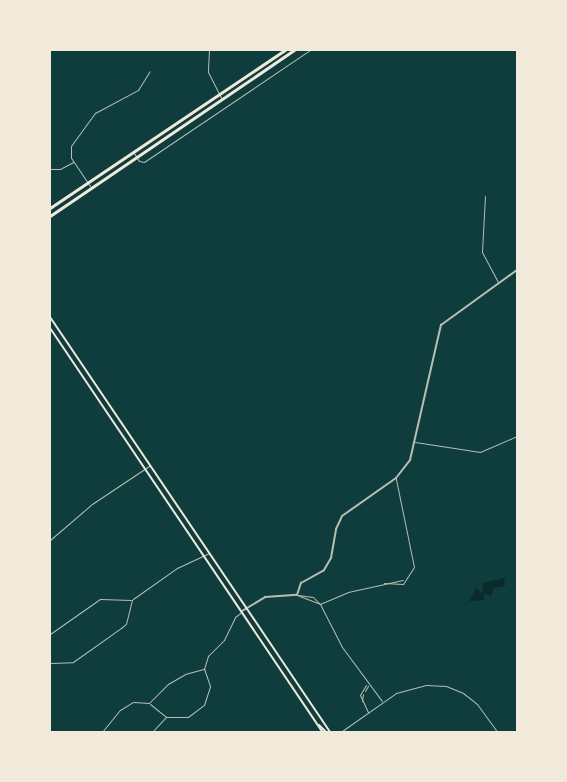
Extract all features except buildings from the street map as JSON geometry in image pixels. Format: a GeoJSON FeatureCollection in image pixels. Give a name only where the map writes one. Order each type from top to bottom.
{"type":"FeatureCollection","features":[{"type":"Feature","properties":{"kind":"main road"},"geometry":{"type":"LineString","coordinates":[[50,208],[285,50]]}},
{"type":"Feature","properties":{"kind":"main road"},"geometry":{"type":"LineString","coordinates":[[50,216],[294,50]]}},
{"type":"Feature","properties":{"kind":"main road"},"geometry":{"type":"LineString","coordinates":[[50,317],[286,666],[326,732]]}},
{"type":"Feature","properties":{"kind":"main road"},"geometry":{"type":"LineString","coordinates":[[50,328],[318,725],[326,732]]}},
{"type":"Feature","properties":{"kind":"main road"},"geometry":{"type":"LineString","coordinates":[[281,669],[286,666]]}},
{"type":"Feature","properties":{"kind":"street"},"geometry":{"type":"LineString","coordinates":[[209,50],[208,72],[222,100]]}},
{"type":"Feature","properties":{"kind":"street"},"geometry":{"type":"LineString","coordinates":[[133,152],[144,162],[310,50]]}},
{"type":"Feature","properties":{"kind":"street"},"geometry":{"type":"LineString","coordinates":[[91,188],[73,161],[71,146],[90,118],[138,90],[150,71]]}},
{"type":"Feature","properties":{"kind":"street"},"geometry":{"type":"LineString","coordinates":[[50,169],[60,169],[73,161]]}},
{"type":"Feature","properties":{"kind":"street"},"geometry":{"type":"LineString","coordinates":[[485,196],[482,252],[498,282]]}},
{"type":"Feature","properties":{"kind":"street"},"geometry":{"type":"LineString","coordinates":[[297,595],[301,583],[316,577],[328,566],[342,516],[396,478],[410,460],[440,324],[517,270]]}},
{"type":"Feature","properties":{"kind":"street"},"geometry":{"type":"LineString","coordinates":[[415,442],[480,452],[517,436],[517,432]]}},
{"type":"Feature","properties":{"kind":"street"},"geometry":{"type":"LineString","coordinates":[[50,540],[92,504],[150,465]]}},
{"type":"Feature","properties":{"kind":"street"},"geometry":{"type":"LineString","coordinates":[[384,583],[403,584],[414,567],[396,478]]}},
{"type":"Feature","properties":{"kind":"street"},"geometry":{"type":"LineString","coordinates":[[50,634],[100,599],[132,600],[177,568],[209,553]]}},
{"type":"Feature","properties":{"kind":"street"},"geometry":{"type":"LineString","coordinates":[[297,595],[320,604],[401,578],[404,580]]}},
{"type":"Feature","properties":{"kind":"street"},"geometry":{"type":"LineString","coordinates":[[102,732],[120,710],[133,702],[149,703],[166,717],[188,717],[204,705],[210,686],[204,670],[208,656],[224,640],[235,617],[246,608],[274,594],[314,598],[320,604],[342,647],[383,702]]}},
{"type":"Feature","properties":{"kind":"street"},"geometry":{"type":"LineString","coordinates":[[50,663],[72,662],[122,628],[126,624],[132,600]]}},
{"type":"Feature","properties":{"kind":"street"},"geometry":{"type":"LineString","coordinates":[[149,703],[168,684],[185,674],[204,670]]}},
{"type":"Feature","properties":{"kind":"street"},"geometry":{"type":"LineString","coordinates":[[362,702],[368,684]]}},
{"type":"Feature","properties":{"kind":"street"},"geometry":{"type":"LineString","coordinates":[[368,684],[360,696],[369,712]]}},
{"type":"Feature","properties":{"kind":"street"},"geometry":{"type":"LineString","coordinates":[[342,731],[383,702],[407,688],[426,685],[446,686],[471,699],[497,732]]}},
{"type":"Feature","properties":{"kind":"street"},"geometry":{"type":"LineString","coordinates":[[152,732],[166,717]]}},
{"type":"Feature","properties":{"kind":"water"},"geometry":{"type":"Polygon","coordinates":[[[504,578],[505,586],[494,588],[491,596],[484,593],[484,600],[469,601],[476,588],[482,593],[483,583],[504,578]]]}}]}
